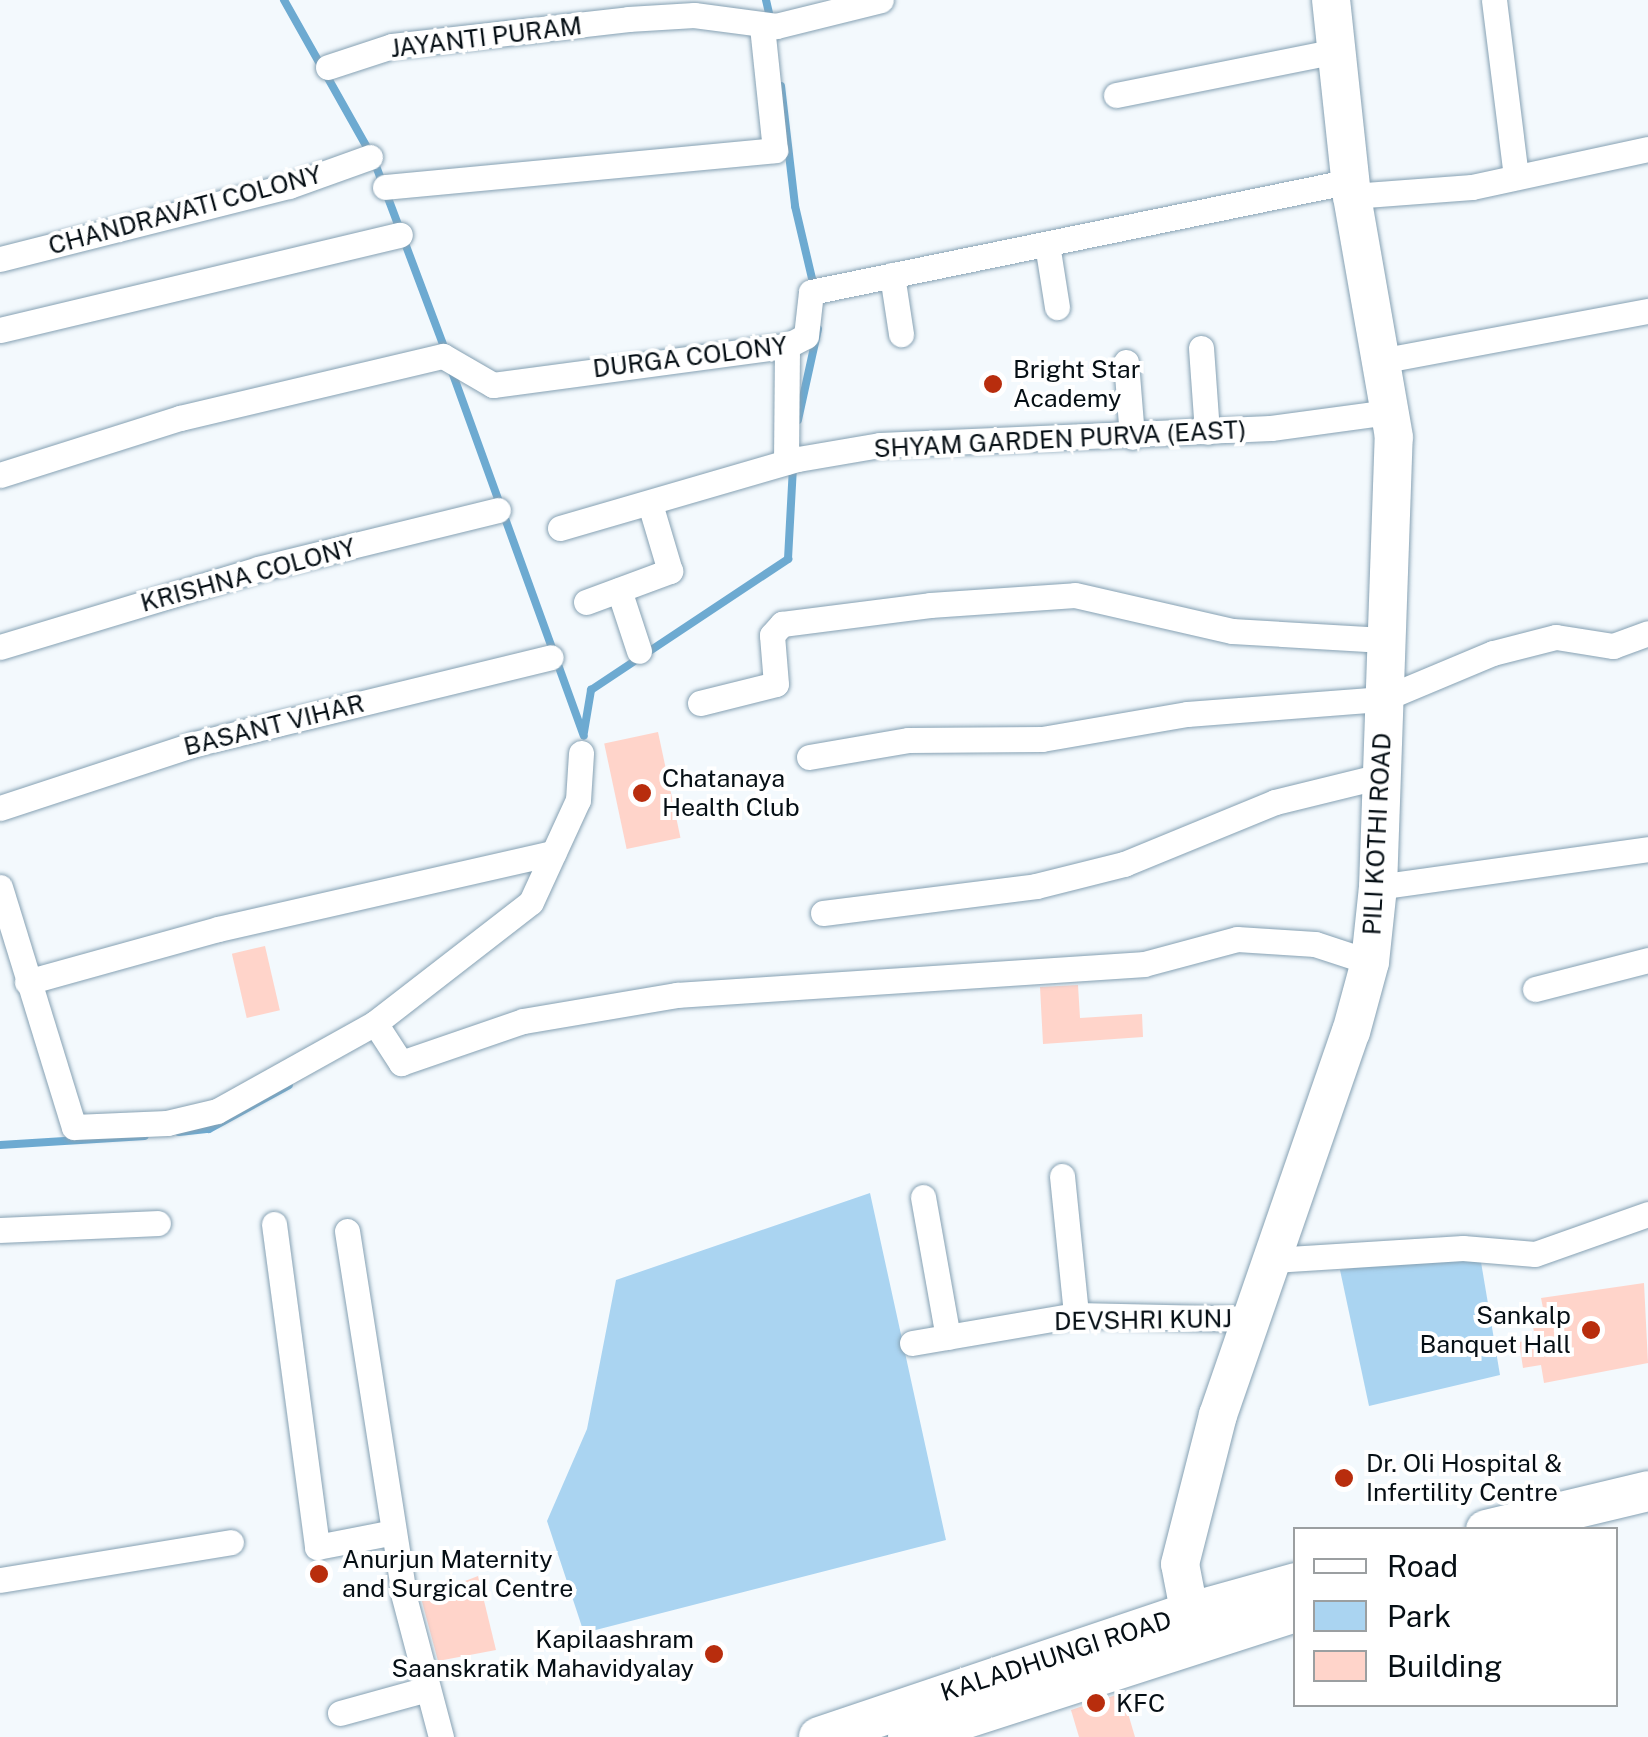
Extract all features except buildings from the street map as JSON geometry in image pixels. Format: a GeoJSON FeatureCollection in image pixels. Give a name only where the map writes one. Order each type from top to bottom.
{"type":"FeatureCollection","features":[{"type":"Feature","properties":{"kind":"main road"},"geometry":{"type":"LineString","coordinates":[[1499,1527],[1648,1492]]}},
{"type":"Feature","properties":{"kind":"main road"},"geometry":{"type":"LineString","coordinates":[[1615,1527],[1648,1519]]}},
{"type":"Feature","properties":{"kind":"main road","name":"KALADHUNGI ROAD"},"geometry":{"type":"LineString","coordinates":[[908,1737],[1293,1585]]}},
{"type":"Feature","properties":{"kind":"main road","name":"KALADHUNGI ROAD"},"geometry":{"type":"LineString","coordinates":[[819,1737],[1192,1627],[1293,1612]]}},
{"type":"Feature","properties":{"kind":"street","name":"JAYANTI PURAM"},"geometry":{"type":"LineString","coordinates":[[328,68],[392,46],[694,15],[762,27],[881,0]]}},
{"type":"Feature","properties":{"kind":"street","name":"PILI KOTHI ROAD"},"geometry":{"type":"LineString","coordinates":[[1192,1627],[1180,1564],[1218,1415],[1255,1319],[1370,962],[1378,887],[1394,437],[1351,189],[1331,0]]}},
{"type":"Feature","properties":{"kind":"street"},"geometry":{"type":"LineString","coordinates":[[1494,0],[1516,178]]}},
{"type":"Feature","properties":{"kind":"street"},"geometry":{"type":"LineString","coordinates":[[385,187],[775,150],[762,27]]}},
{"type":"Feature","properties":{"kind":"street"},"geometry":{"type":"LineString","coordinates":[[1116,95],[1337,51]]}},
{"type":"Feature","properties":{"kind":"street","name":"DURGA COLONY"},"geometry":{"type":"LineString","coordinates":[[0,475],[180,418],[443,356],[493,385],[786,346],[806,336],[811,292],[1351,189],[1516,178],[1648,149]]}},
{"type":"Feature","properties":{"kind":"street","name":"CHANDRAVATI COLONY"},"geometry":{"type":"LineString","coordinates":[[0,260],[289,186],[370,157]]}},
{"type":"Feature","properties":{"kind":"street"},"geometry":{"type":"LineString","coordinates":[[0,330],[400,235]]}},
{"type":"Feature","properties":{"kind":"street"},"geometry":{"type":"LineString","coordinates":[[1047,244],[1056,307]]}},
{"type":"Feature","properties":{"kind":"street"},"geometry":{"type":"LineString","coordinates":[[892,275],[901,334]]}},
{"type":"Feature","properties":{"kind":"street"},"geometry":{"type":"LineString","coordinates":[[1380,361],[1648,312]]}},
{"type":"Feature","properties":{"kind":"street"},"geometry":{"type":"LineString","coordinates":[[786,346],[786,462]]}},
{"type":"Feature","properties":{"kind":"street"},"geometry":{"type":"LineString","coordinates":[[1201,348],[1206,432]]}},
{"type":"Feature","properties":{"kind":"street"},"geometry":{"type":"LineString","coordinates":[[1126,362],[1132,437]]}},
{"type":"Feature","properties":{"kind":"street","name":"SHYAM GARDEN PURVA (EAST)"},"geometry":{"type":"LineString","coordinates":[[560,528],[786,462],[880,445],[1132,437],[1389,412]]}},
{"type":"Feature","properties":{"kind":"street"},"geometry":{"type":"LineString","coordinates":[[586,602],[670,571],[650,504]]}},
{"type":"Feature","properties":{"kind":"street","name":"KRISHNA COLONY"},"geometry":{"type":"LineString","coordinates":[[0,647],[258,569],[498,510]]}},
{"type":"Feature","properties":{"kind":"street"},"geometry":{"type":"LineString","coordinates":[[619,590],[639,651]]}},
{"type":"Feature","properties":{"kind":"street"},"geometry":{"type":"LineString","coordinates":[[700,704],[776,684],[772,636],[782,624],[930,605],[1075,595],[1232,632],[1384,640]]}},
{"type":"Feature","properties":{"kind":"street"},"geometry":{"type":"LineString","coordinates":[[809,757],[908,740],[1042,740],[1187,714],[1383,699],[1494,653],[1556,637],[1613,646],[1648,634]]}},
{"type":"Feature","properties":{"kind":"street","name":"BASANT VIHAR"},"geometry":{"type":"LineString","coordinates":[[0,808],[195,744],[551,657]]}},
{"type":"Feature","properties":{"kind":"street"},"geometry":{"type":"LineString","coordinates":[[0,887],[17,972],[74,1128],[167,1124],[216,1111],[375,1023],[531,902],[578,800],[581,752]]}},
{"type":"Feature","properties":{"kind":"street"},"geometry":{"type":"LineString","coordinates":[[823,912],[1036,886],[1124,864],[1275,802],[1381,776]]}},
{"type":"Feature","properties":{"kind":"street"},"geometry":{"type":"LineString","coordinates":[[1378,887],[1648,849]]}},
{"type":"Feature","properties":{"kind":"street"},"geometry":{"type":"LineString","coordinates":[[17,972],[553,854]]}},
{"type":"Feature","properties":{"kind":"street"},"geometry":{"type":"LineString","coordinates":[[375,1023],[401,1064],[522,1021],[677,995],[1144,964],[1237,939],[1315,944],[1370,962]]}},
{"type":"Feature","properties":{"kind":"street"},"geometry":{"type":"LineString","coordinates":[[1535,989],[1648,960]]}},
{"type":"Feature","properties":{"kind":"street"},"geometry":{"type":"LineString","coordinates":[[1062,1176],[1076,1316]]}},
{"type":"Feature","properties":{"kind":"street"},"geometry":{"type":"LineString","coordinates":[[924,1197],[948,1337]]}},
{"type":"Feature","properties":{"kind":"street"},"geometry":{"type":"LineString","coordinates":[[1272,1260],[1463,1248],[1535,1254],[1648,1214]]}},
{"type":"Feature","properties":{"kind":"street"},"geometry":{"type":"LineString","coordinates":[[0,1230],[158,1223]]}},
{"type":"Feature","properties":{"kind":"street"},"geometry":{"type":"LineString","coordinates":[[274,1224],[317,1547],[394,1532]]}},
{"type":"Feature","properties":{"kind":"street"},"geometry":{"type":"LineString","coordinates":[[347,1231],[394,1532],[441,1737]]}},
{"type":"Feature","properties":{"kind":"street","name":"DEVSHRI KUNJ"},"geometry":{"type":"LineString","coordinates":[[912,1343],[1076,1316],[1255,1319]]}},
{"type":"Feature","properties":{"kind":"street"},"geometry":{"type":"LineString","coordinates":[[0,1580],[231,1542]]}},
{"type":"Feature","properties":{"kind":"street"},"geometry":{"type":"LineString","coordinates":[[340,1713],[427,1688]]}},
{"type":"Feature","properties":{"kind":"green space"},"geometry":{"type":"Polygon","coordinates":[[[870,1193],[946,1540],[584,1633],[547,1521],[587,1429],[616,1280],[870,1193]]]}},
{"type":"Feature","properties":{"kind":"green space"},"geometry":{"type":"Polygon","coordinates":[[[1417,1259],[1481,1262],[1500,1375],[1369,1406],[1340,1270],[1417,1259]]]}},
{"type":"Feature","properties":{"kind":"waterway"},"geometry":{"type":"LineString","coordinates":[[284,0],[373,158],[445,350]]}},
{"type":"Feature","properties":{"kind":"waterway"},"geometry":{"type":"LineString","coordinates":[[766,0],[770,17]]}},
{"type":"Feature","properties":{"kind":"waterway"},"geometry":{"type":"LineString","coordinates":[[781,86],[795,206],[813,283]]}},
{"type":"Feature","properties":{"kind":"waterway"},"geometry":{"type":"LineString","coordinates":[[798,420],[818,329]]}},
{"type":"Feature","properties":{"kind":"waterway"},"geometry":{"type":"LineString","coordinates":[[451,369],[584,736]]}},
{"type":"Feature","properties":{"kind":"waterway"},"geometry":{"type":"LineString","coordinates":[[584,732],[591,690],[788,559],[793,468]]}},
{"type":"Feature","properties":{"kind":"waterway"},"geometry":{"type":"LineString","coordinates":[[179,1132],[209,1129],[289,1085]]}},
{"type":"Feature","properties":{"kind":"waterway"},"geometry":{"type":"LineString","coordinates":[[0,1145],[145,1136]]}},
{"type":"Feature","properties":{"kind":"place","name":"Bright Star Academy"},"geometry":{"type":"Point","coordinates":[993,384]}},
{"type":"Feature","properties":{"kind":"place","name":"Chatanaya Health Club"},"geometry":{"type":"Point","coordinates":[642,793]}},
{"type":"Feature","properties":{"kind":"place","name":"Sankalp Banquet Hall"},"geometry":{"type":"Point","coordinates":[1591,1330]}},
{"type":"Feature","properties":{"kind":"place","name":"Dr. Oli Hospital & Infertility Centre"},"geometry":{"type":"Point","coordinates":[1344,1478]}},
{"type":"Feature","properties":{"kind":"place","name":"Anurjun Maternity and Surgical Centre"},"geometry":{"type":"Point","coordinates":[319,1574]}},
{"type":"Feature","properties":{"kind":"place","name":"Kapilaashram Saanskratik Mahavidyalay"},"geometry":{"type":"Point","coordinates":[714,1654]}},
{"type":"Feature","properties":{"kind":"place","name":"KFC"},"geometry":{"type":"Point","coordinates":[1096,1703]}}]}
